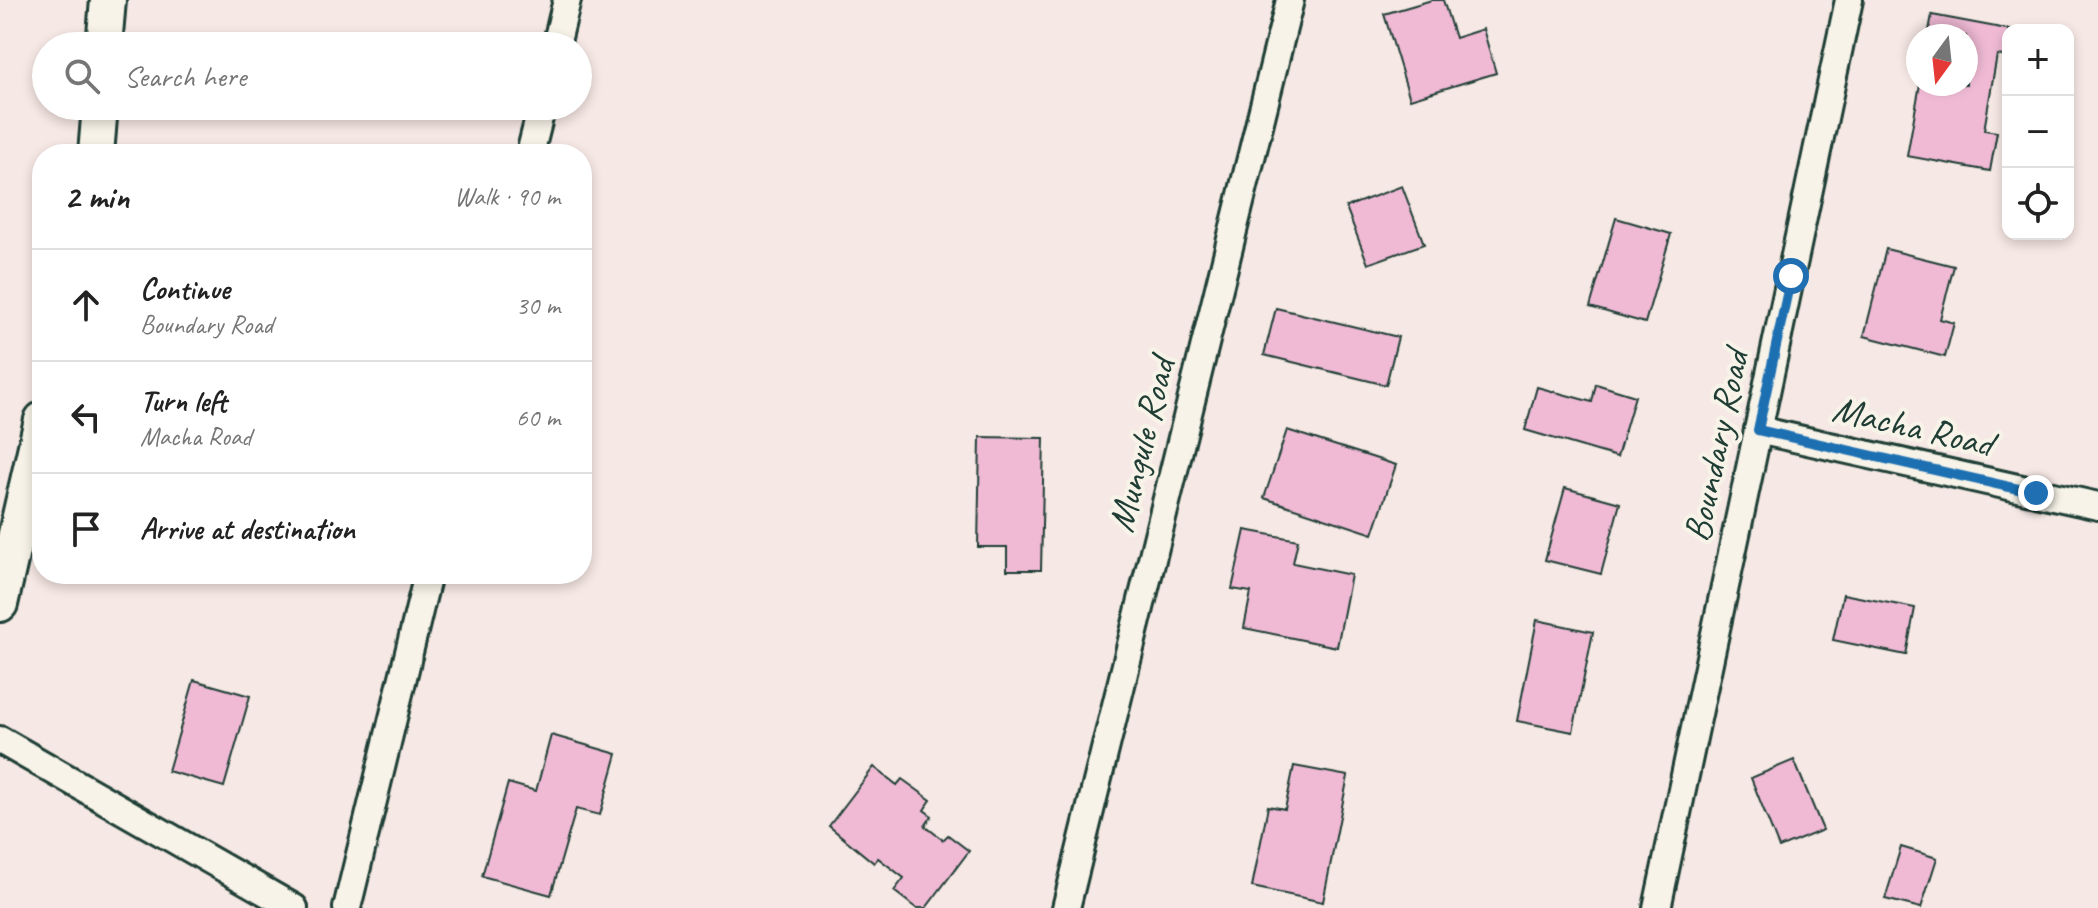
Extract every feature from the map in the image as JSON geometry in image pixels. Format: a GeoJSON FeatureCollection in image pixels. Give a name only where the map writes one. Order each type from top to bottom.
{"type":"FeatureCollection","features":[{"type":"Feature","properties":{"kind":"street"},"geometry":{"type":"LineString","coordinates":[[105,32],[108,0]]}},
{"type":"Feature","properties":{"kind":"street"},"geometry":{"type":"LineString","coordinates":[[559,32],[567,0]]}},
{"type":"Feature","properties":{"kind":"street","name":"Mungule Road"},"geometry":{"type":"LineString","coordinates":[[1066,908],[1290,0]]}},
{"type":"Feature","properties":{"kind":"street","name":"Boundary Road"},"geometry":{"type":"LineString","coordinates":[[1657,908],[1849,0]]}},
{"type":"Feature","properties":{"kind":"street"},"geometry":{"type":"LineString","coordinates":[[97,144],[99,120]]}},
{"type":"Feature","properties":{"kind":"street"},"geometry":{"type":"LineString","coordinates":[[532,144],[538,120]]}},
{"type":"Feature","properties":{"kind":"street","name":"Macha Road"},"geometry":{"type":"LineString","coordinates":[[1758,430],[2098,506]]}},
{"type":"Feature","properties":{"kind":"street"},"geometry":{"type":"LineString","coordinates":[[0,604],[32,464]]}},
{"type":"Feature","properties":{"kind":"street"},"geometry":{"type":"LineString","coordinates":[[347,908],[426,584]]}},
{"type":"Feature","properties":{"kind":"street"},"geometry":{"type":"LineString","coordinates":[[0,740],[294,908]]}},
{"type":"Feature","properties":{"kind":"building"},"geometry":{"type":"Polygon","coordinates":[[[1432,0],[1443,0],[1455,38],[1483,29],[1496,73],[1410,99],[1384,14],[1432,0]]]}},
{"type":"Feature","properties":{"kind":"building"},"geometry":{"type":"Polygon","coordinates":[[[1932,15],[2002,28],[2002,56],[1997,55],[1984,130],[1997,132],[1990,171],[1907,156],[1918,96],[1978,96],[1978,24],[1930,24],[1932,15]]]}},
{"type":"Feature","properties":{"kind":"building"},"geometry":{"type":"Polygon","coordinates":[[[1402,186],[1424,244],[1368,264],[1346,207],[1402,186]]]}},
{"type":"Feature","properties":{"kind":"building"},"geometry":{"type":"Polygon","coordinates":[[[1616,218],[1671,234],[1645,323],[1590,307],[1616,218]]]}},
{"type":"Feature","properties":{"kind":"building"},"geometry":{"type":"Polygon","coordinates":[[[1886,249],[1954,266],[1940,319],[1954,323],[1945,357],[1864,336],[1886,249]]]}},
{"type":"Feature","properties":{"kind":"building"},"geometry":{"type":"Polygon","coordinates":[[[1276,308],[1398,337],[1386,385],[1264,355],[1276,308]]]}},
{"type":"Feature","properties":{"kind":"building"},"geometry":{"type":"Polygon","coordinates":[[[1596,384],[1635,396],[1617,457],[1525,430],[1537,387],[1592,402],[1596,384]]]}},
{"type":"Feature","properties":{"kind":"building"},"geometry":{"type":"Polygon","coordinates":[[[1287,430],[1396,465],[1373,534],[1264,498],[1287,430]]]}},
{"type":"Feature","properties":{"kind":"building"},"geometry":{"type":"Polygon","coordinates":[[[980,437],[1044,438],[1041,570],[1007,570],[1007,547],[978,547],[980,437]]]}},
{"type":"Feature","properties":{"kind":"building"},"geometry":{"type":"Polygon","coordinates":[[[1565,488],[1620,503],[1601,574],[1545,560],[1565,488]]]}},
{"type":"Feature","properties":{"kind":"building"},"geometry":{"type":"Polygon","coordinates":[[[1245,530],[1298,540],[1293,563],[1351,575],[1337,647],[1244,628],[1251,592],[1232,589],[1245,530]]]}},
{"type":"Feature","properties":{"kind":"building"},"geometry":{"type":"Polygon","coordinates":[[[1843,594],[1915,608],[1906,655],[1833,640],[1843,594]]]}},
{"type":"Feature","properties":{"kind":"building"},"geometry":{"type":"Polygon","coordinates":[[[1537,620],[1593,632],[1573,732],[1517,721],[1537,620]]]}},
{"type":"Feature","properties":{"kind":"building"},"geometry":{"type":"Polygon","coordinates":[[[194,680],[250,696],[224,787],[168,771],[194,680]]]}},
{"type":"Feature","properties":{"kind":"building"},"geometry":{"type":"Polygon","coordinates":[[[551,735],[617,754],[600,815],[576,809],[551,895],[482,876],[508,783],[536,791],[551,735]]]}},
{"type":"Feature","properties":{"kind":"building"},"geometry":{"type":"Polygon","coordinates":[[[1794,760],[1823,830],[1779,848],[1751,778],[1794,760]]]}},
{"type":"Feature","properties":{"kind":"building"},"geometry":{"type":"Polygon","coordinates":[[[1294,766],[1348,776],[1323,902],[1252,887],[1268,806],[1285,809],[1294,766]]]}},
{"type":"Feature","properties":{"kind":"building"},"geometry":{"type":"Polygon","coordinates":[[[874,767],[897,785],[902,779],[931,800],[924,810],[932,816],[925,826],[943,840],[948,835],[969,851],[926,908],[916,908],[894,891],[904,878],[878,858],[874,863],[829,826],[874,767]]]}},
{"type":"Feature","properties":{"kind":"building"},"geometry":{"type":"Polygon","coordinates":[[[1901,847],[1937,858],[1921,908],[1885,899],[1901,847]]]}},
{"type":"Feature","properties":{"kind":"route"},"geometry":{"type":"LineString","coordinates":[[1791,276],[1758,430],[2036,493]]}}]}
